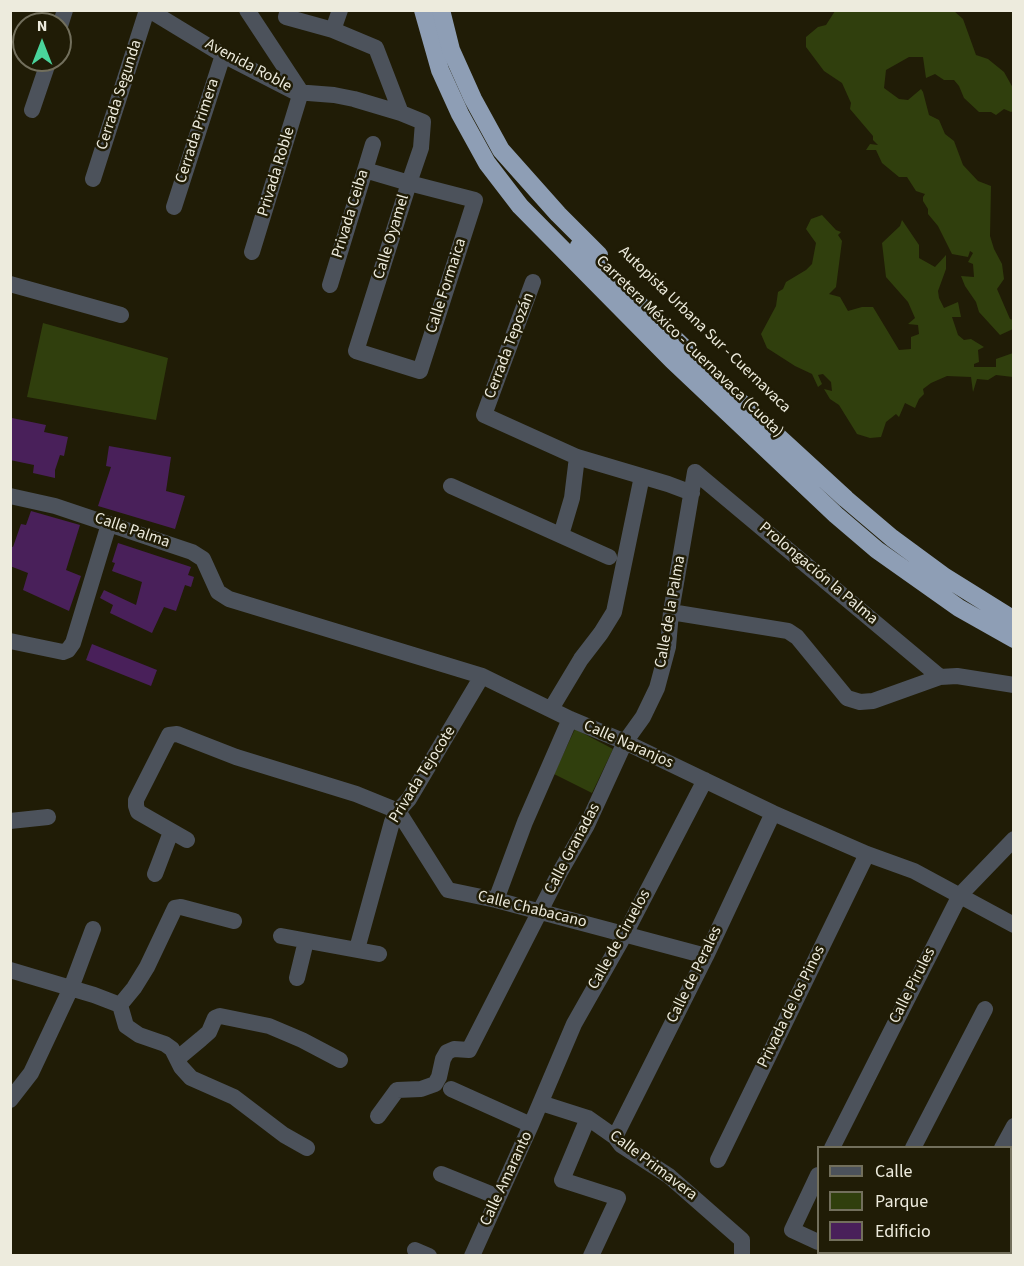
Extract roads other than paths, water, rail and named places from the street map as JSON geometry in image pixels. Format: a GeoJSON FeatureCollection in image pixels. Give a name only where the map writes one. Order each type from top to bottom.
{"type":"FeatureCollection","features":[{"type":"Feature","properties":{"kind":"highway","name":"Carretera México - Cuernavaca (Cuota)"},"geometry":{"type":"LineString","coordinates":[[423,10],[440,70],[460,114],[487,163],[520,206],[672,360],[877,550],[959,608],[1014,637]]}},
{"type":"Feature","properties":{"kind":"highway","name":"Autopista Urbana Sur - Cuernavaca"},"geometry":{"type":"LineString","coordinates":[[440,10],[456,60],[473,99],[501,150],[558,214],[743,397],[907,545],[956,582],[1014,619]]}},
{"type":"Feature","properties":{"kind":"street","name":"Avenida Roble"},"geometry":{"type":"LineString","coordinates":[[148,10],[223,55],[295,92],[334,95],[401,113],[423,123]]}},
{"type":"Feature","properties":{"kind":"street","name":"Cerrada Segunda"},"geometry":{"type":"LineString","coordinates":[[93,179],[148,10]]}},
{"type":"Feature","properties":{"kind":"street"},"geometry":{"type":"LineString","coordinates":[[247,10],[301,92]]}},
{"type":"Feature","properties":{"kind":"street"},"geometry":{"type":"LineString","coordinates":[[288,10],[286,17],[333,30],[376,48],[401,113]]}},
{"type":"Feature","properties":{"kind":"street"},"geometry":{"type":"LineString","coordinates":[[333,30],[340,10]]}},
{"type":"Feature","properties":{"kind":"street","name":"Cerrada Primera"},"geometry":{"type":"LineString","coordinates":[[174,207],[223,55]]}},
{"type":"Feature","properties":{"kind":"street"},"geometry":{"type":"LineString","coordinates":[[32,110],[45,72]]}},
{"type":"Feature","properties":{"kind":"street","name":"Privada Roble"},"geometry":{"type":"LineString","coordinates":[[252,252],[301,92]]}},
{"type":"Feature","properties":{"kind":"street","name":"Calle Oyamel"},"geometry":{"type":"LineString","coordinates":[[420,371],[356,351],[421,148],[423,123]]}},
{"type":"Feature","properties":{"kind":"street","name":"Privada Ceiba"},"geometry":{"type":"LineString","coordinates":[[330,285],[373,144]]}},
{"type":"Feature","properties":{"kind":"street"},"geometry":{"type":"LineString","coordinates":[[365,170],[409,183]]}},
{"type":"Feature","properties":{"kind":"street","name":"Calle Formaica"},"geometry":{"type":"LineString","coordinates":[[409,183],[475,200],[420,371]]}},
{"type":"Feature","properties":{"kind":"street","name":"Cerrada Tepozán"},"geometry":{"type":"LineString","coordinates":[[533,282],[484,415],[577,457],[692,493]]}},
{"type":"Feature","properties":{"kind":"street"},"geometry":{"type":"LineString","coordinates":[[10,284],[121,315]]}},
{"type":"Feature","properties":{"kind":"street"},"geometry":{"type":"LineString","coordinates":[[561,535],[572,498],[577,457]]}},
{"type":"Feature","properties":{"kind":"street","name":"Calle de la Palma"},"geometry":{"type":"LineString","coordinates":[[625,742],[644,717],[657,688],[668,647],[671,612],[695,472]]}},
{"type":"Feature","properties":{"kind":"street","name":"Prolongación la Palma"},"geometry":{"type":"LineString","coordinates":[[695,472],[940,677]]}},
{"type":"Feature","properties":{"kind":"street"},"geometry":{"type":"LineString","coordinates":[[551,710],[581,659],[614,612],[642,476]]}},
{"type":"Feature","properties":{"kind":"street"},"geometry":{"type":"LineString","coordinates":[[451,486],[609,557]]}},
{"type":"Feature","properties":{"kind":"street","name":"Calle Palma"},"geometry":{"type":"LineString","coordinates":[[10,496],[55,506],[192,552],[203,559],[218,592],[228,599]]}},
{"type":"Feature","properties":{"kind":"street"},"geometry":{"type":"LineString","coordinates":[[10,641],[63,652],[68,650],[73,643],[109,524]]}},
{"type":"Feature","properties":{"kind":"street","name":"Calle Naranjos"},"geometry":{"type":"LineString","coordinates":[[228,599],[483,676],[773,813],[867,854],[914,871],[1014,925]]}},
{"type":"Feature","properties":{"kind":"street"},"geometry":{"type":"LineString","coordinates":[[671,612],[788,631],[797,637],[847,698],[860,702],[873,701],[940,677],[957,676],[1014,685]]}},
{"type":"Feature","properties":{"kind":"street","name":"Privada Tejocote"},"geometry":{"type":"LineString","coordinates":[[357,949],[392,822],[398,811],[410,800],[483,676]]}},
{"type":"Feature","properties":{"kind":"street"},"geometry":{"type":"LineString","coordinates":[[496,900],[525,822],[570,719]]}},
{"type":"Feature","properties":{"kind":"street"},"geometry":{"type":"LineString","coordinates":[[187,840],[138,812],[136,800],[169,735],[177,734],[236,757],[356,794],[398,811]]}},
{"type":"Feature","properties":{"kind":"street","name":"Calle Granadas"},"geometry":{"type":"LineString","coordinates":[[378,1116],[397,1090],[421,1089],[435,1084],[447,1052],[454,1049],[469,1050],[587,825],[625,742]]}},
{"type":"Feature","properties":{"kind":"street","name":"Calle de Ciruelos"},"geometry":{"type":"LineString","coordinates":[[541,1103],[574,1024],[625,934],[705,780]]}},
{"type":"Feature","properties":{"kind":"street","name":"Calle Chabacano"},"geometry":{"type":"LineString","coordinates":[[398,811],[448,890],[540,911],[706,956]]}},
{"type":"Feature","properties":{"kind":"street","name":"Calle de Perales"},"geometry":{"type":"LineString","coordinates":[[615,1137],[706,956],[773,813]]}},
{"type":"Feature","properties":{"kind":"street"},"geometry":{"type":"LineString","coordinates":[[10,821],[48,817]]}},
{"type":"Feature","properties":{"kind":"street"},"geometry":{"type":"LineString","coordinates":[[155,874],[171,831]]}},
{"type":"Feature","properties":{"kind":"street","name":"Calle Pirules"},"geometry":{"type":"LineString","coordinates":[[833,1146],[960,895],[1014,839]]}},
{"type":"Feature","properties":{"kind":"street","name":"Privada de los Pinos"},"geometry":{"type":"LineString","coordinates":[[717,1161],[867,854]]}},
{"type":"Feature","properties":{"kind":"street"},"geometry":{"type":"LineString","coordinates":[[120,1005],[147,967],[175,908],[181,907],[234,921]]}},
{"type":"Feature","properties":{"kind":"street"},"geometry":{"type":"LineString","coordinates":[[10,1100],[31,1073],[71,987],[93,929]]}},
{"type":"Feature","properties":{"kind":"street"},"geometry":{"type":"LineString","coordinates":[[281,936],[379,954]]}},
{"type":"Feature","properties":{"kind":"street"},"geometry":{"type":"LineString","coordinates":[[297,978],[306,941]]}},
{"type":"Feature","properties":{"kind":"street"},"geometry":{"type":"LineString","coordinates":[[10,970],[71,987],[120,1005]]}},
{"type":"Feature","properties":{"kind":"street"},"geometry":{"type":"LineString","coordinates":[[120,1005],[126,1026],[139,1035],[165,1044],[172,1049],[181,1067],[191,1078],[234,1097],[284,1135],[307,1149]]}},
{"type":"Feature","properties":{"kind":"street"},"geometry":{"type":"LineString","coordinates":[[914,1146],[986,1010]]}},
{"type":"Feature","properties":{"kind":"street"},"geometry":{"type":"LineString","coordinates":[[177,1059],[201,1039],[208,1032],[215,1018],[220,1016],[269,1026],[340,1060]]}},
{"type":"Feature","properties":{"kind":"street"},"geometry":{"type":"LineString","coordinates":[[451,1089],[531,1125]]}},
{"type":"Feature","properties":{"kind":"street","name":"Calle Primavera"},"geometry":{"type":"LineString","coordinates":[[541,1103],[588,1118],[615,1137],[621,1145],[669,1176],[737,1234],[742,1240],[742,1256]]}},
{"type":"Feature","properties":{"kind":"street","name":"Calle Amaranto"},"geometry":{"type":"LineString","coordinates":[[472,1256],[541,1103]]}},
{"type":"Feature","properties":{"kind":"street"},"geometry":{"type":"LineString","coordinates":[[588,1118],[562,1180],[618,1198],[591,1256]]}},
{"type":"Feature","properties":{"kind":"street"},"geometry":{"type":"LineString","coordinates":[[1003,1146],[1014,1126]]}},
{"type":"Feature","properties":{"kind":"street"},"geometry":{"type":"LineString","coordinates":[[441,1174],[498,1197]]}},
{"type":"Feature","properties":{"kind":"street"},"geometry":{"type":"LineString","coordinates":[[817,1179],[792,1230],[817,1241]]}}]}
